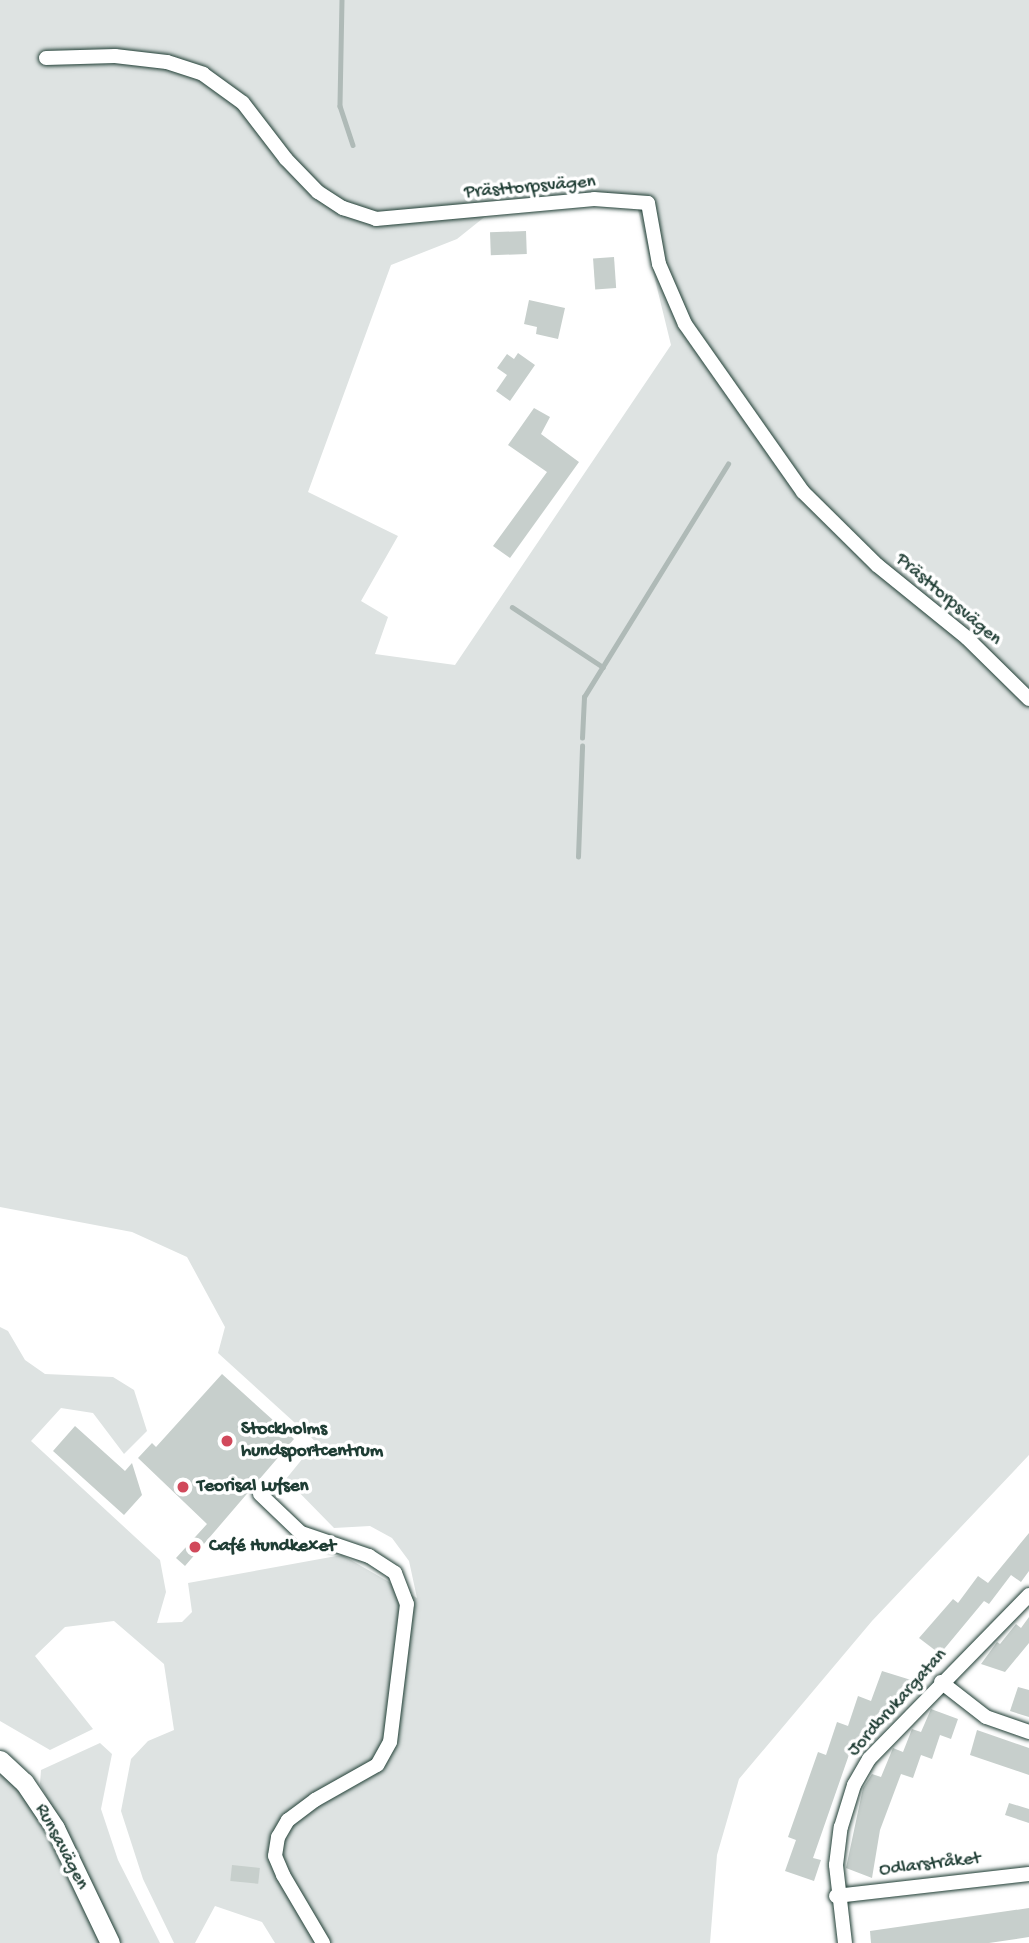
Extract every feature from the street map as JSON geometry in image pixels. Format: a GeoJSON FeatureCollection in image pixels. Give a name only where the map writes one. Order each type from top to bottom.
{"type":"FeatureCollection","features":[{"type":"Feature","properties":{"kind":"street","name":"Prästtorpsvägen"},"geometry":{"type":"LineString","coordinates":[[46,58],[115,56],[167,62],[203,74],[243,103],[286,159],[318,192],[343,208],[376,219],[594,199],[648,203],[659,264],[685,324],[803,492],[877,565],[967,638],[1029,699]]}},
{"type":"Feature","properties":{"kind":"street"},"geometry":{"type":"LineString","coordinates":[[260,1494],[301,1533],[369,1556],[395,1573],[407,1604],[390,1742],[377,1766],[315,1800],[288,1820],[278,1837],[275,1856],[283,1875],[323,1943]]}},
{"type":"Feature","properties":{"kind":"street","name":"Jordbrukargatan"},"geometry":{"type":"LineString","coordinates":[[845,1943],[836,1896],[841,1827],[854,1785],[869,1759],[941,1682],[1029,1595]]}},
{"type":"Feature","properties":{"kind":"street"},"geometry":{"type":"LineString","coordinates":[[941,1682],[986,1717],[1029,1732]]}},
{"type":"Feature","properties":{"kind":"street","name":"Runsavägen"},"geometry":{"type":"LineString","coordinates":[[0,1760],[24,1782],[55,1828],[110,1943]]}},
{"type":"Feature","properties":{"kind":"street","name":"Odlarstråket"},"geometry":{"type":"LineString","coordinates":[[836,1896],[1029,1874]]}},
{"type":"Feature","properties":{"kind":"shaded area"},"geometry":{"type":"Polygon","coordinates":[[[0,0],[1029,0],[1029,1455],[872,1621],[739,1779],[717,1855],[710,1943],[275,1943],[262,1922],[215,1906],[195,1943],[174,1943],[143,1879],[121,1811],[131,1759],[148,1741],[174,1730],[164,1664],[114,1621],[65,1627],[35,1656],[93,1729],[50,1750],[0,1721],[0,1327],[8,1331],[25,1360],[45,1374],[113,1377],[134,1390],[147,1431],[124,1454],[93,1413],[61,1408],[31,1441],[160,1560],[166,1592],[157,1623],[182,1622],[192,1612],[188,1583],[342,1555],[417,1598],[409,1561],[392,1538],[370,1526],[334,1528],[286,1479],[316,1442],[218,1353],[225,1327],[187,1257],[132,1232],[0,1207],[0,0]],[[595,201],[487,215],[457,239],[391,265],[308,492],[398,536],[361,601],[388,617],[375,654],[455,665],[671,345],[637,206],[595,201]]]}},
{"type":"Feature","properties":{"kind":"shaded area"},"geometry":{"type":"Polygon","coordinates":[[[100,1743],[112,1754],[101,1809],[118,1860],[160,1943],[120,1943],[40,1784],[41,1770],[100,1743]]]}},
{"type":"Feature","properties":{"kind":"shaded area"},"geometry":{"type":"Polygon","coordinates":[[[0,1767],[34,1809],[100,1943],[0,1943],[0,1767]]]}},
{"type":"Feature","properties":{"kind":"building"},"geometry":{"type":"Polygon","coordinates":[[[526,231],[527,254],[491,255],[490,232],[526,231]]]}},
{"type":"Feature","properties":{"kind":"building"},"geometry":{"type":"Polygon","coordinates":[[[614,257],[616,288],[595,289],[593,258],[614,257]]]}},
{"type":"Feature","properties":{"kind":"building"},"geometry":{"type":"Polygon","coordinates":[[[529,300],[565,308],[558,339],[536,334],[537,327],[524,324],[529,300]]]}},
{"type":"Feature","properties":{"kind":"building"},"geometry":{"type":"Polygon","coordinates":[[[518,353],[535,365],[510,401],[496,391],[507,375],[497,368],[507,354],[514,359],[518,353]]]}},
{"type":"Feature","properties":{"kind":"building"},"geometry":{"type":"Polygon","coordinates":[[[534,408],[550,417],[541,434],[579,462],[510,558],[493,546],[547,472],[508,445],[534,408]]]}},
{"type":"Feature","properties":{"kind":"building","name":"Stockholms hundsportcentrum"},"geometry":{"type":"Polygon","coordinates":[[[222,1374],[294,1439],[185,1566],[176,1558],[207,1524],[138,1458],[152,1443],[156,1447],[222,1374]]]}},
{"type":"Feature","properties":{"kind":"building"},"geometry":{"type":"Polygon","coordinates":[[[75,1426],[125,1471],[132,1463],[142,1495],[124,1515],[53,1451],[75,1426]]]}},
{"type":"Feature","properties":{"kind":"building"},"geometry":{"type":"Polygon","coordinates":[[[1029,1533],[1029,1571],[1021,1582],[1011,1575],[989,1604],[984,1601],[940,1654],[919,1638],[953,1599],[958,1603],[978,1576],[988,1583],[1029,1533]]]}},
{"type":"Feature","properties":{"kind":"building"},"geometry":{"type":"Polygon","coordinates":[[[1029,1617],[1029,1643],[1005,1672],[981,1664],[997,1642],[1000,1644],[1016,1624],[1021,1628],[1029,1617]]]}},
{"type":"Feature","properties":{"kind":"building"},"geometry":{"type":"Polygon","coordinates":[[[882,1671],[911,1680],[903,1701],[890,1696],[880,1727],[869,1723],[859,1752],[851,1749],[813,1858],[821,1860],[814,1881],[785,1871],[796,1840],[788,1837],[818,1752],[826,1755],[837,1722],[848,1726],[858,1696],[871,1701],[882,1671]]]}},
{"type":"Feature","properties":{"kind":"building"},"geometry":{"type":"Polygon","coordinates":[[[1018,1687],[1029,1690],[1029,1717],[1010,1711],[1018,1687]]]}},
{"type":"Feature","properties":{"kind":"building"},"geometry":{"type":"Polygon","coordinates":[[[931,1709],[958,1719],[951,1739],[940,1735],[932,1759],[921,1755],[913,1778],[901,1774],[880,1830],[872,1878],[846,1868],[863,1788],[872,1774],[881,1777],[893,1748],[903,1752],[912,1729],[921,1732],[931,1709]]]}},
{"type":"Feature","properties":{"kind":"building"},"geometry":{"type":"Polygon","coordinates":[[[977,1730],[1029,1748],[1029,1775],[970,1755],[977,1730]]]}},
{"type":"Feature","properties":{"kind":"building"},"geometry":{"type":"Polygon","coordinates":[[[1009,1803],[1029,1809],[1029,1823],[1005,1815],[1009,1803]]]}},
{"type":"Feature","properties":{"kind":"building"},"geometry":{"type":"Polygon","coordinates":[[[232,1865],[260,1868],[258,1884],[230,1881],[232,1865]]]}},
{"type":"Feature","properties":{"kind":"building"},"geometry":{"type":"Polygon","coordinates":[[[1029,1908],[1029,1937],[989,1943],[871,1943],[870,1931],[1029,1908]]]}},
{"type":"Feature","properties":{"kind":"waterway"},"geometry":{"type":"LineString","coordinates":[[342,0],[340,106],[353,145]]}},
{"type":"Feature","properties":{"kind":"waterway"},"geometry":{"type":"LineString","coordinates":[[582,738],[584,697],[728,464]]}},
{"type":"Feature","properties":{"kind":"waterway"},"geometry":{"type":"LineString","coordinates":[[512,607],[603,667]]}},
{"type":"Feature","properties":{"kind":"waterway"},"geometry":{"type":"LineString","coordinates":[[578,857],[582,746]]}},
{"type":"Feature","properties":{"kind":"place","name":"Stockholms hundsportcentrum"},"geometry":{"type":"Point","coordinates":[227,1441]}},
{"type":"Feature","properties":{"kind":"place","name":"Teorisal Lufsen"},"geometry":{"type":"Point","coordinates":[183,1487]}},
{"type":"Feature","properties":{"kind":"place","name":"Café Hundkexet"},"geometry":{"type":"Point","coordinates":[195,1547]}}]}
